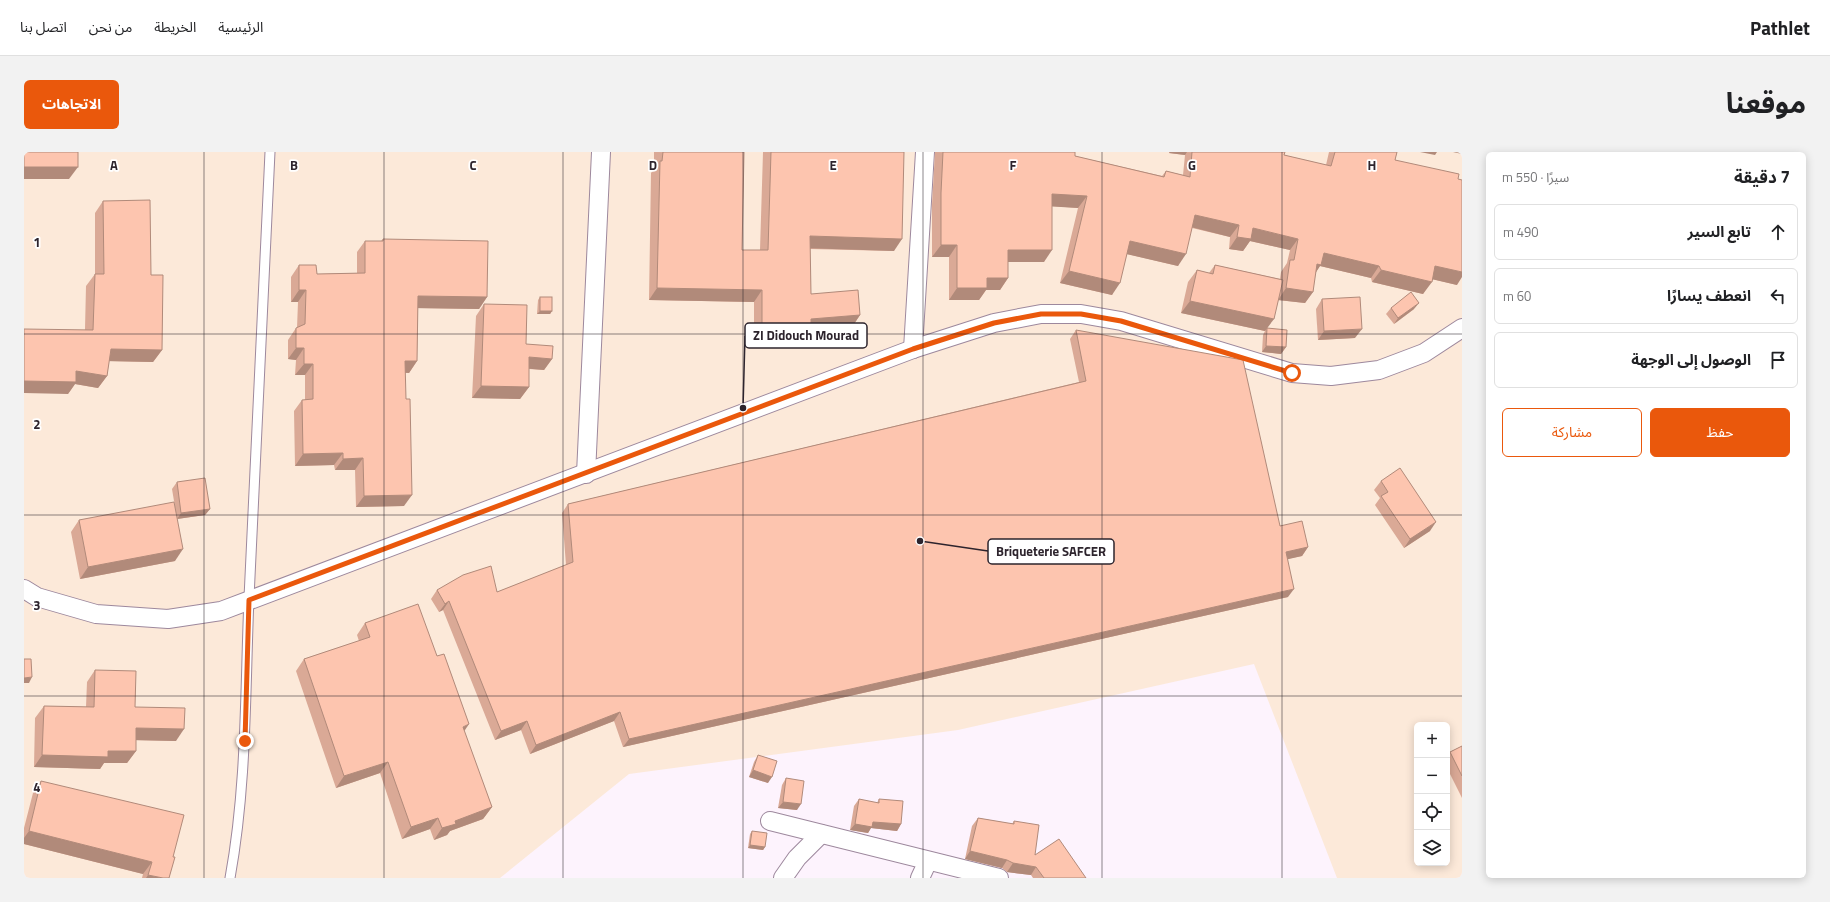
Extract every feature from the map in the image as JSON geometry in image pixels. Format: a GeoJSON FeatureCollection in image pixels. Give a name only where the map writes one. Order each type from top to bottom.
{"type":"FeatureCollection","features":[{"type":"Feature","properties":{"kind":"street"},"geometry":{"type":"LineString","coordinates":[[586,474],[601,152]]}},
{"type":"Feature","properties":{"kind":"street"},"geometry":{"type":"LineString","coordinates":[[913,349],[925,152]]}},
{"type":"Feature","properties":{"kind":"street"},"geometry":{"type":"LineString","coordinates":[[24,589],[37,597],[96,614],[168,619],[221,611],[913,349],[994,323],[1041,314],[1081,314],[1121,321],[1292,373],[1331,376],[1379,370],[1424,353],[1462,328]]}},
{"type":"Feature","properties":{"kind":"street"},"geometry":{"type":"LineString","coordinates":[[770,821],[999,878]]}},
{"type":"Feature","properties":{"kind":"street"},"geometry":{"type":"LineString","coordinates":[[783,878],[797,858],[821,834]]}},
{"type":"Feature","properties":{"kind":"street"},"geometry":{"type":"LineString","coordinates":[[920,878],[928,861]]}},
{"type":"Feature","properties":{"kind":"lane"},"geometry":{"type":"LineString","coordinates":[[230,878],[238,835],[245,741],[249,600],[270,152]]}},
{"type":"Feature","properties":{"kind":"shaded area"},"geometry":{"type":"Polygon","coordinates":[[[24,152],[1462,152],[1462,878],[1337,878],[1254,664],[958,730],[629,774],[500,878],[24,878],[24,152]]]}},
{"type":"Feature","properties":{"kind":"building"},"geometry":{"type":"Polygon","coordinates":[[[24,152],[78,152],[78,167],[24,167],[24,152]]]}},
{"type":"Feature","properties":{"kind":"building"},"geometry":{"type":"Polygon","coordinates":[[[663,152],[744,152],[742,250],[768,250],[771,152],[904,152],[902,239],[810,236],[811,294],[858,290],[860,315],[811,319],[811,333],[762,333],[762,290],[657,288],[660,161],[662,161],[663,152]]]}},
{"type":"Feature","properties":{"kind":"building"},"geometry":{"type":"Polygon","coordinates":[[[943,152],[1075,152],[1075,156],[1164,177],[1166,171],[1190,177],[1192,152],[1285,152],[1284,155],[1331,166],[1335,152],[1397,152],[1395,160],[1459,174],[1458,179],[1462,180],[1462,272],[1435,266],[1432,282],[1381,270],[1379,266],[1324,253],[1321,265],[1317,264],[1313,292],[1286,288],[1290,260],[1294,260],[1298,239],[1253,228],[1251,239],[1237,237],[1239,225],[1195,215],[1186,254],[1130,241],[1120,283],[1069,271],[1087,196],[1052,194],[1052,250],[1008,250],[1008,278],[987,278],[987,288],[957,288],[957,245],[941,245],[943,152]]]}},
{"type":"Feature","properties":{"kind":"building"},"geometry":{"type":"Polygon","coordinates":[[[150,200],[151,275],[163,275],[162,350],[111,349],[107,376],[76,371],[76,382],[24,381],[24,329],[93,330],[95,274],[104,274],[103,201],[150,200]]]}},
{"type":"Feature","properties":{"kind":"building"},"geometry":{"type":"Polygon","coordinates":[[[383,239],[488,241],[487,297],[418,296],[417,361],[405,361],[406,399],[410,399],[412,495],[364,496],[363,458],[343,459],[343,453],[303,454],[302,400],[313,399],[313,364],[304,364],[304,348],[296,348],[296,328],[305,324],[306,290],[299,290],[299,265],[316,265],[317,274],[365,273],[365,241],[383,241],[383,239]]]}},
{"type":"Feature","properties":{"kind":"building"},"geometry":{"type":"Polygon","coordinates":[[[1215,265],[1283,280],[1274,319],[1190,301],[1197,270],[1213,274],[1215,265]]]}},
{"type":"Feature","properties":{"kind":"building"},"geometry":{"type":"Polygon","coordinates":[[[1411,292],[1419,303],[1398,318],[1391,308],[1411,292]]]}},
{"type":"Feature","properties":{"kind":"building"},"geometry":{"type":"Polygon","coordinates":[[[540,297],[552,297],[552,311],[540,311],[540,297]]]}},
{"type":"Feature","properties":{"kind":"building"},"geometry":{"type":"Polygon","coordinates":[[[1360,297],[1362,329],[1324,331],[1322,299],[1360,297]]]}},
{"type":"Feature","properties":{"kind":"building"},"geometry":{"type":"Polygon","coordinates":[[[484,304],[527,305],[526,344],[553,346],[552,359],[529,357],[529,387],[481,386],[484,304]]]}},
{"type":"Feature","properties":{"kind":"building"},"geometry":{"type":"Polygon","coordinates":[[[1267,328],[1287,330],[1286,347],[1266,346],[1267,328]]]}},
{"type":"Feature","properties":{"kind":"building"},"geometry":{"type":"Polygon","coordinates":[[[1076,330],[1243,360],[1280,526],[1302,521],[1308,547],[1286,552],[1294,589],[629,739],[620,712],[536,745],[527,721],[501,731],[449,601],[445,604],[437,590],[463,575],[491,566],[497,592],[573,562],[568,504],[1086,381],[1076,330]]]}},
{"type":"Feature","properties":{"kind":"building"},"geometry":{"type":"Polygon","coordinates":[[[1400,468],[1436,522],[1410,539],[1381,496],[1388,492],[1381,481],[1400,468]]]}},
{"type":"Feature","properties":{"kind":"building"},"geometry":{"type":"Polygon","coordinates":[[[205,478],[210,509],[181,513],[177,482],[205,478]]]}},
{"type":"Feature","properties":{"kind":"building"},"geometry":{"type":"Polygon","coordinates":[[[174,502],[183,549],[88,567],[79,520],[174,502]]]}},
{"type":"Feature","properties":{"kind":"building"},"geometry":{"type":"Polygon","coordinates":[[[418,604],[437,656],[444,654],[469,724],[463,727],[492,807],[455,821],[456,824],[442,828],[438,818],[411,827],[388,762],[344,776],[304,659],[370,637],[365,623],[418,604]]]}},
{"type":"Feature","properties":{"kind":"building"},"geometry":{"type":"Polygon","coordinates":[[[24,659],[31,659],[32,677],[24,678],[24,659]]]}},
{"type":"Feature","properties":{"kind":"building"},"geometry":{"type":"Polygon","coordinates":[[[95,670],[136,671],[135,707],[185,708],[184,729],[136,728],[136,751],[108,751],[108,757],[42,755],[44,706],[94,707],[95,670]]]}},
{"type":"Feature","properties":{"kind":"building"},"geometry":{"type":"Polygon","coordinates":[[[1462,746],[1462,776],[1450,752],[1462,746]]]}},
{"type":"Feature","properties":{"kind":"building"},"geometry":{"type":"Polygon","coordinates":[[[758,755],[777,761],[772,777],[753,770],[758,755]]]}},
{"type":"Feature","properties":{"kind":"building"},"geometry":{"type":"Polygon","coordinates":[[[786,778],[804,781],[801,804],[783,802],[786,778]]]}},
{"type":"Feature","properties":{"kind":"building"},"geometry":{"type":"Polygon","coordinates":[[[41,781],[184,815],[169,878],[148,875],[152,862],[29,831],[41,781]]]}},
{"type":"Feature","properties":{"kind":"building"},"geometry":{"type":"Polygon","coordinates":[[[859,799],[879,803],[879,799],[903,801],[901,824],[873,822],[872,827],[855,824],[859,799]]]}},
{"type":"Feature","properties":{"kind":"building"},"geometry":{"type":"Polygon","coordinates":[[[978,818],[1014,824],[1014,821],[1039,825],[1035,855],[1059,839],[1086,878],[1044,878],[1036,867],[1013,863],[1007,860],[970,851],[978,818]]]}},
{"type":"Feature","properties":{"kind":"building"},"geometry":{"type":"Polygon","coordinates":[[[752,831],[767,833],[765,847],[750,845],[752,831]]]}},
{"type":"Feature","properties":{"kind":"place","name":"ZI Didouch Mourad"},"geometry":{"type":"Point","coordinates":[743,408]}},
{"type":"Feature","properties":{"kind":"place","name":"Briqueterie SAFCER"},"geometry":{"type":"Point","coordinates":[920,541]}},
{"type":"Feature","properties":{"kind":"route"},"geometry":{"type":"LineString","coordinates":[[245,741],[249,600],[586,474],[913,349],[994,323],[1041,314],[1081,314],[1121,321],[1292,373]]}}]}
